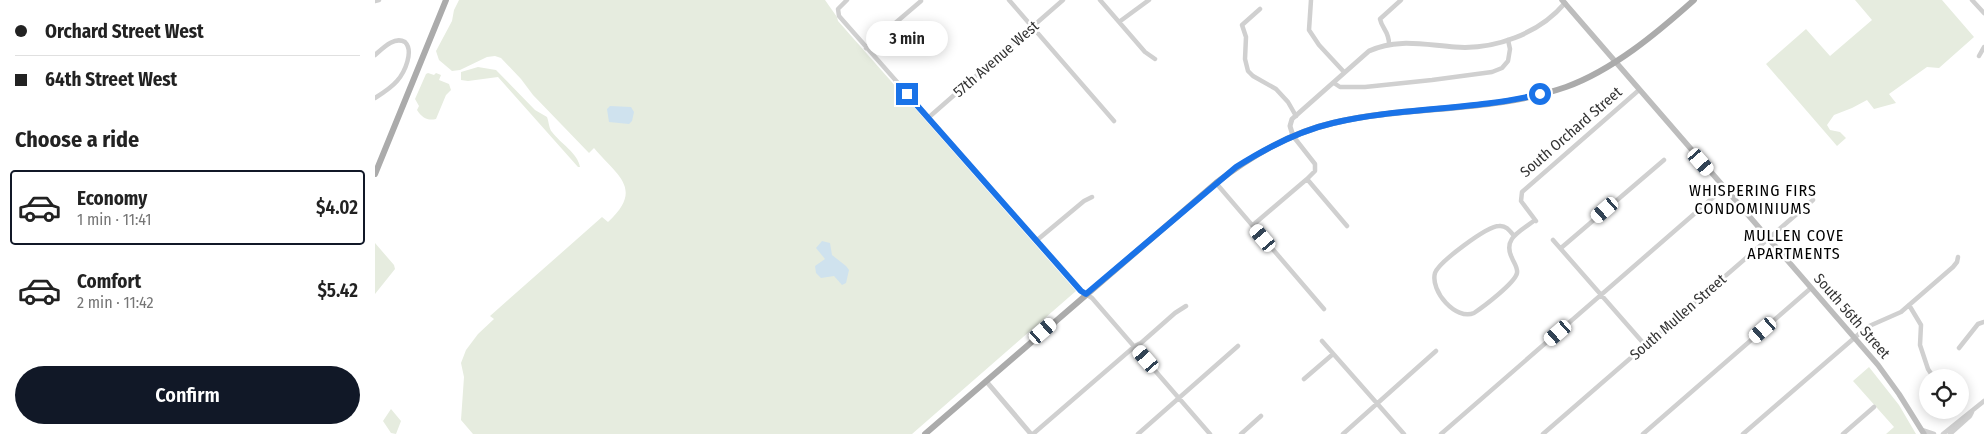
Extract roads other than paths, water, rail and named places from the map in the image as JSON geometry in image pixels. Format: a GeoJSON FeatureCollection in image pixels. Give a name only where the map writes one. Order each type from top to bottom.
{"type":"FeatureCollection","features":[{"type":"Feature","properties":{"kind":"main road"},"geometry":{"type":"LineString","coordinates":[[375,174],[446,0]]}},
{"type":"Feature","properties":{"kind":"main road","name":"South Orchard Street"},"geometry":{"type":"LineString","coordinates":[[925,434],[1216,183],[1247,160],[1293,136],[1326,125],[1362,117],[1504,102],[1566,87],[1599,72],[1615,62],[1661,29],[1694,0]]}},
{"type":"Feature","properties":{"kind":"main road","name":"South 56th Street"},"geometry":{"type":"LineString","coordinates":[[1563,2],[1854,338],[1892,384],[1923,432]]}},
{"type":"Feature","properties":{"kind":"street"},"geometry":{"type":"LineString","coordinates":[[375,1],[379,0]]}},
{"type":"Feature","properties":{"kind":"street"},"geometry":{"type":"LineString","coordinates":[[847,0],[839,9],[839,16],[1081,291],[1092,298],[1135,346],[1210,434]]}},
{"type":"Feature","properties":{"kind":"street"},"geometry":{"type":"LineString","coordinates":[[1009,0],[1114,121]]}},
{"type":"Feature","properties":{"kind":"street","name":"57th Avenue West"},"geometry":{"type":"LineString","coordinates":[[928,118],[1063,0]]}},
{"type":"Feature","properties":{"kind":"street"},"geometry":{"type":"LineString","coordinates":[[1100,0],[1145,52],[1155,59]]}},
{"type":"Feature","properties":{"kind":"street"},"geometry":{"type":"LineString","coordinates":[[1119,22],[1149,0]]}},
{"type":"Feature","properties":{"kind":"street"},"geometry":{"type":"LineString","coordinates":[[1311,0],[1308,23],[1310,32],[1343,72]]}},
{"type":"Feature","properties":{"kind":"street"},"geometry":{"type":"LineString","coordinates":[[1389,44],[1388,34],[1380,19],[1401,0]]}},
{"type":"Feature","properties":{"kind":"street"},"geometry":{"type":"LineString","coordinates":[[1972,0],[1984,13]]}},
{"type":"Feature","properties":{"kind":"street"},"geometry":{"type":"LineString","coordinates":[[866,48],[921,1]]}},
{"type":"Feature","properties":{"kind":"street"},"geometry":{"type":"LineString","coordinates":[[1253,225],[1315,171],[1315,164],[1293,136],[1290,124],[1296,116],[1343,72],[1366,53],[1389,44],[1402,42],[1468,48],[1509,40],[1543,22],[1559,10],[1563,2]]}},
{"type":"Feature","properties":{"kind":"street"},"geometry":{"type":"LineString","coordinates":[[1260,9],[1242,25],[1246,37],[1247,67],[1253,76],[1279,92],[1296,116]]}},
{"type":"Feature","properties":{"kind":"street"},"geometry":{"type":"LineString","coordinates":[[375,55],[396,40],[402,40],[407,44],[410,53],[400,78],[375,98]]}},
{"type":"Feature","properties":{"kind":"street"},"geometry":{"type":"LineString","coordinates":[[1334,82],[1340,87],[1365,87],[1492,72],[1502,68],[1508,61],[1509,40]]}},
{"type":"Feature","properties":{"kind":"street"},"geometry":{"type":"LineString","coordinates":[[1979,56],[1984,47]]}},
{"type":"Feature","properties":{"kind":"street","name":"South Orchard Street"},"geometry":{"type":"LineString","coordinates":[[1514,236],[1535,220],[1521,201],[1520,194],[1524,189],[1639,90]]}},
{"type":"Feature","properties":{"kind":"street"},"geometry":{"type":"LineString","coordinates":[[1561,248],[1664,160]]}},
{"type":"Feature","properties":{"kind":"street"},"geometry":{"type":"LineString","coordinates":[[1307,179],[1347,226]]}},
{"type":"Feature","properties":{"kind":"street"},"geometry":{"type":"LineString","coordinates":[[1216,183],[1324,309]]}},
{"type":"Feature","properties":{"kind":"street"},"geometry":{"type":"LineString","coordinates":[[1441,434],[1724,188]]}},
{"type":"Feature","properties":{"kind":"street"},"geometry":{"type":"LineString","coordinates":[[1037,241],[1084,201],[1092,197]]}},
{"type":"Feature","properties":{"kind":"street","name":"South Mullen Street"},"geometry":{"type":"LineString","coordinates":[[1543,434],[1813,200]]}},
{"type":"Feature","properties":{"kind":"street"},"geometry":{"type":"LineString","coordinates":[[1503,226],[1514,236],[1509,246],[1517,270],[1514,279],[1474,313],[1467,315],[1456,312],[1445,301],[1436,286],[1435,275],[1438,269],[1477,235],[1487,229],[1503,226]]}},
{"type":"Feature","properties":{"kind":"street"},"geometry":{"type":"LineString","coordinates":[[1553,240],[1645,345]]}},
{"type":"Feature","properties":{"kind":"street"},"geometry":{"type":"LineString","coordinates":[[1743,434],[1867,327],[1898,314],[1909,305],[1955,265],[1958,257]]}},
{"type":"Feature","properties":{"kind":"street"},"geometry":{"type":"LineString","coordinates":[[1643,434],[1811,288]]}},
{"type":"Feature","properties":{"kind":"street"},"geometry":{"type":"LineString","coordinates":[[1909,305],[1921,325],[1920,348],[1928,369]]}},
{"type":"Feature","properties":{"kind":"street"},"geometry":{"type":"LineString","coordinates":[[986,381],[1032,434],[1135,346],[1186,306]]}},
{"type":"Feature","properties":{"kind":"street"},"geometry":{"type":"LineString","coordinates":[[1959,348],[1983,321]]}},
{"type":"Feature","properties":{"kind":"street"},"geometry":{"type":"LineString","coordinates":[[1322,341],[1404,434]]}},
{"type":"Feature","properties":{"kind":"street"},"geometry":{"type":"LineString","coordinates":[[1137,434],[1238,346]]}},
{"type":"Feature","properties":{"kind":"street"},"geometry":{"type":"LineString","coordinates":[[1343,434],[1436,351]]}},
{"type":"Feature","properties":{"kind":"street"},"geometry":{"type":"LineString","coordinates":[[1304,379],[1333,354]]}},
{"type":"Feature","properties":{"kind":"street"},"geometry":{"type":"LineString","coordinates":[[1943,434],[1984,401]]}},
{"type":"Feature","properties":{"kind":"street"},"geometry":{"type":"LineString","coordinates":[[1843,434],[1874,407]]}},
{"type":"Feature","properties":{"kind":"street"},"geometry":{"type":"LineString","coordinates":[[1950,434],[1973,411]]}},
{"type":"Feature","properties":{"kind":"street"},"geometry":{"type":"LineString","coordinates":[[1241,434],[1261,416]]}},
{"type":"Feature","properties":{"kind":"street"},"geometry":{"type":"LineString","coordinates":[[1923,432],[1934,434]]}},
{"type":"Feature","properties":{"kind":"water"},"geometry":{"type":"Polygon","coordinates":[[[610,106],[631,107],[634,112],[632,121],[629,124],[609,122],[607,109],[610,106]]]}},
{"type":"Feature","properties":{"kind":"water"},"geometry":{"type":"Polygon","coordinates":[[[822,241],[830,243],[832,255],[849,270],[846,283],[842,285],[834,276],[821,278],[816,273],[815,266],[825,259],[816,248],[822,241]]]}},
{"type":"Feature","properties":{"kind":"district","name":"WHISPERING FIRS CONDOMINIUMS"},"geometry":{"type":"Point","coordinates":[1753,199]}},
{"type":"Feature","properties":{"kind":"district","name":"MULLEN COVE APARTMENTS"},"geometry":{"type":"Point","coordinates":[1794,244]}}]}
